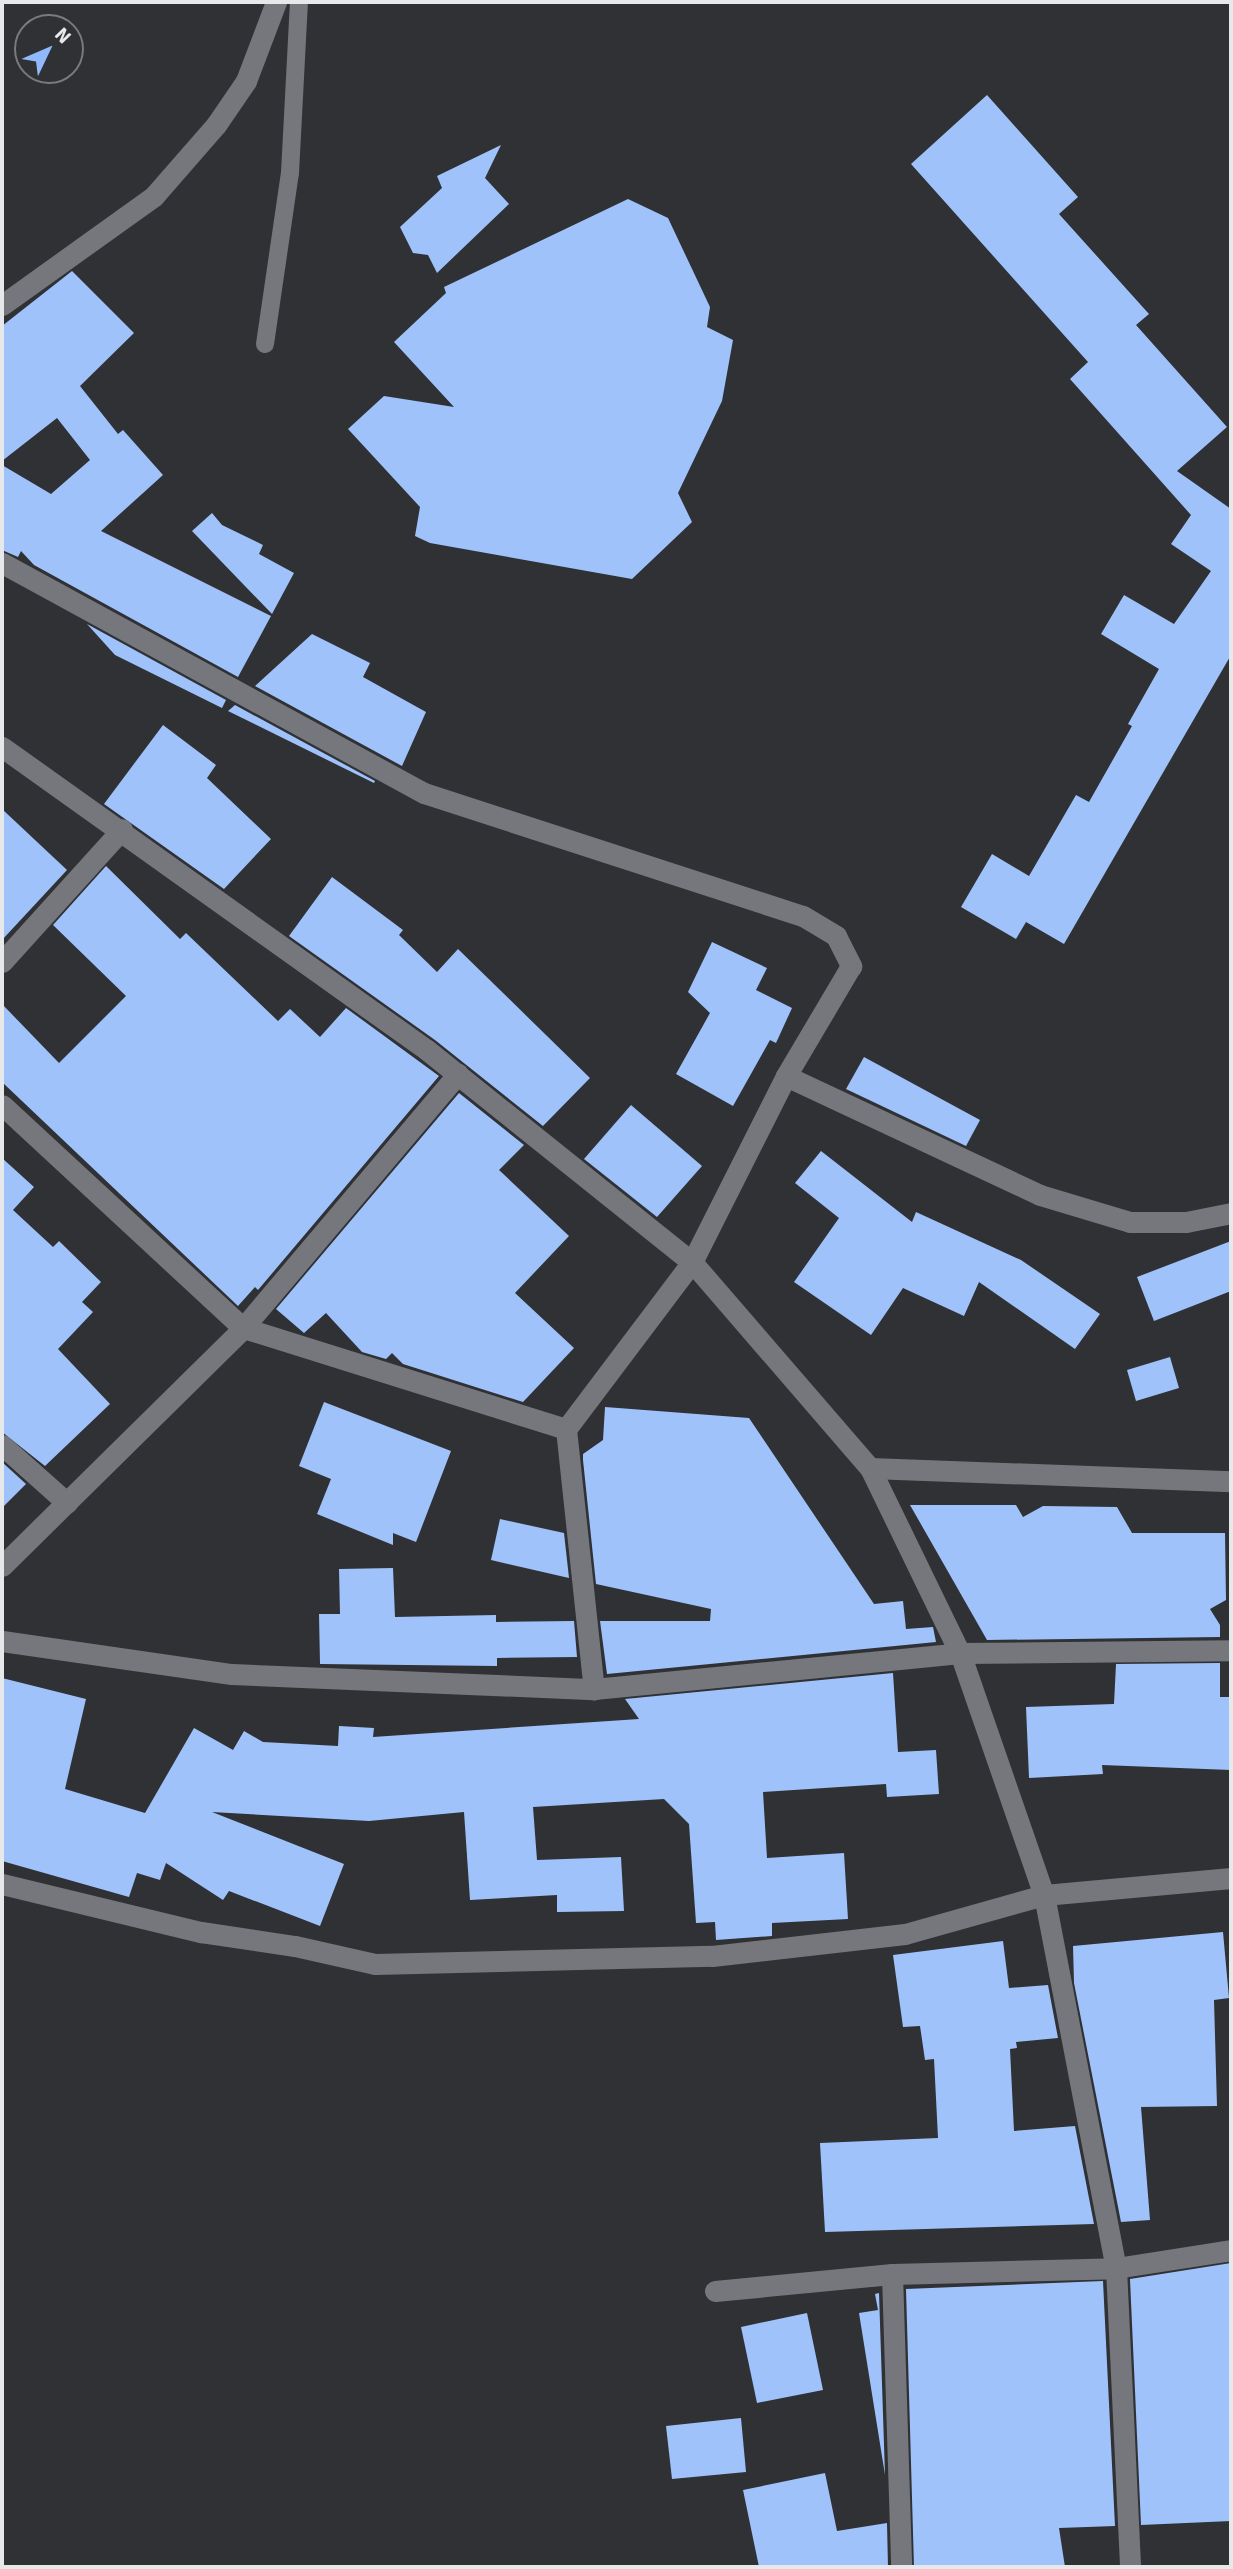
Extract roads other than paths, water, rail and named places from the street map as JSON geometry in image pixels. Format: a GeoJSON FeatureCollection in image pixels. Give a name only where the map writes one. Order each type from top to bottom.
{"type":"FeatureCollection","features":[{"type":"Feature","properties":{"kind":"street"},"geometry":{"type":"LineString","coordinates":[[2,305],[154,196],[216,125],[246,82],[276,2]]}},
{"type":"Feature","properties":{"kind":"street"},"geometry":{"type":"LineString","coordinates":[[2,563],[424,793],[803,916],[828,929],[847,950],[851,966],[786,1076],[692,1262],[566,1429],[594,1689]]}},
{"type":"Feature","properties":{"kind":"street"},"geometry":{"type":"LineString","coordinates":[[2,747],[122,829],[458,1074],[692,1262],[870,1468],[960,1653],[1044,1895],[1116,2268],[1130,2567]]}},
{"type":"Feature","properties":{"kind":"street"},"geometry":{"type":"LineString","coordinates":[[2,962],[122,829]]}},
{"type":"Feature","properties":{"kind":"street"},"geometry":{"type":"LineString","coordinates":[[2,1566],[243,1328],[458,1074]]}},
{"type":"Feature","properties":{"kind":"street"},"geometry":{"type":"LineString","coordinates":[[786,1076],[1040,1195],[1130,1222],[1186,1222],[1231,1213]]}},
{"type":"Feature","properties":{"kind":"street"},"geometry":{"type":"LineString","coordinates":[[2,1105],[243,1328],[566,1429]]}},
{"type":"Feature","properties":{"kind":"street"},"geometry":{"type":"LineString","coordinates":[[2,1445],[67,1503]]}},
{"type":"Feature","properties":{"kind":"street"},"geometry":{"type":"LineString","coordinates":[[870,1468],[1231,1481]]}},
{"type":"Feature","properties":{"kind":"street"},"geometry":{"type":"LineString","coordinates":[[2,1641],[232,1674],[594,1689],[960,1653],[1231,1650]]}},
{"type":"Feature","properties":{"kind":"street"},"geometry":{"type":"LineString","coordinates":[[4,1886],[201,1933],[295,1946],[375,1964],[712,1956],[905,1934],[1044,1895],[1231,1878]]}},
{"type":"Feature","properties":{"kind":"street"},"geometry":{"type":"LineString","coordinates":[[715,2291],[892,2274],[1116,2268],[1231,2250]]}},
{"type":"Feature","properties":{"kind":"street"},"geometry":{"type":"LineString","coordinates":[[892,2274],[901,2567]]}},
{"type":"Feature","properties":{"kind":"lane"},"geometry":{"type":"LineString","coordinates":[[265,344],[290,173],[299,2]]}}]}
